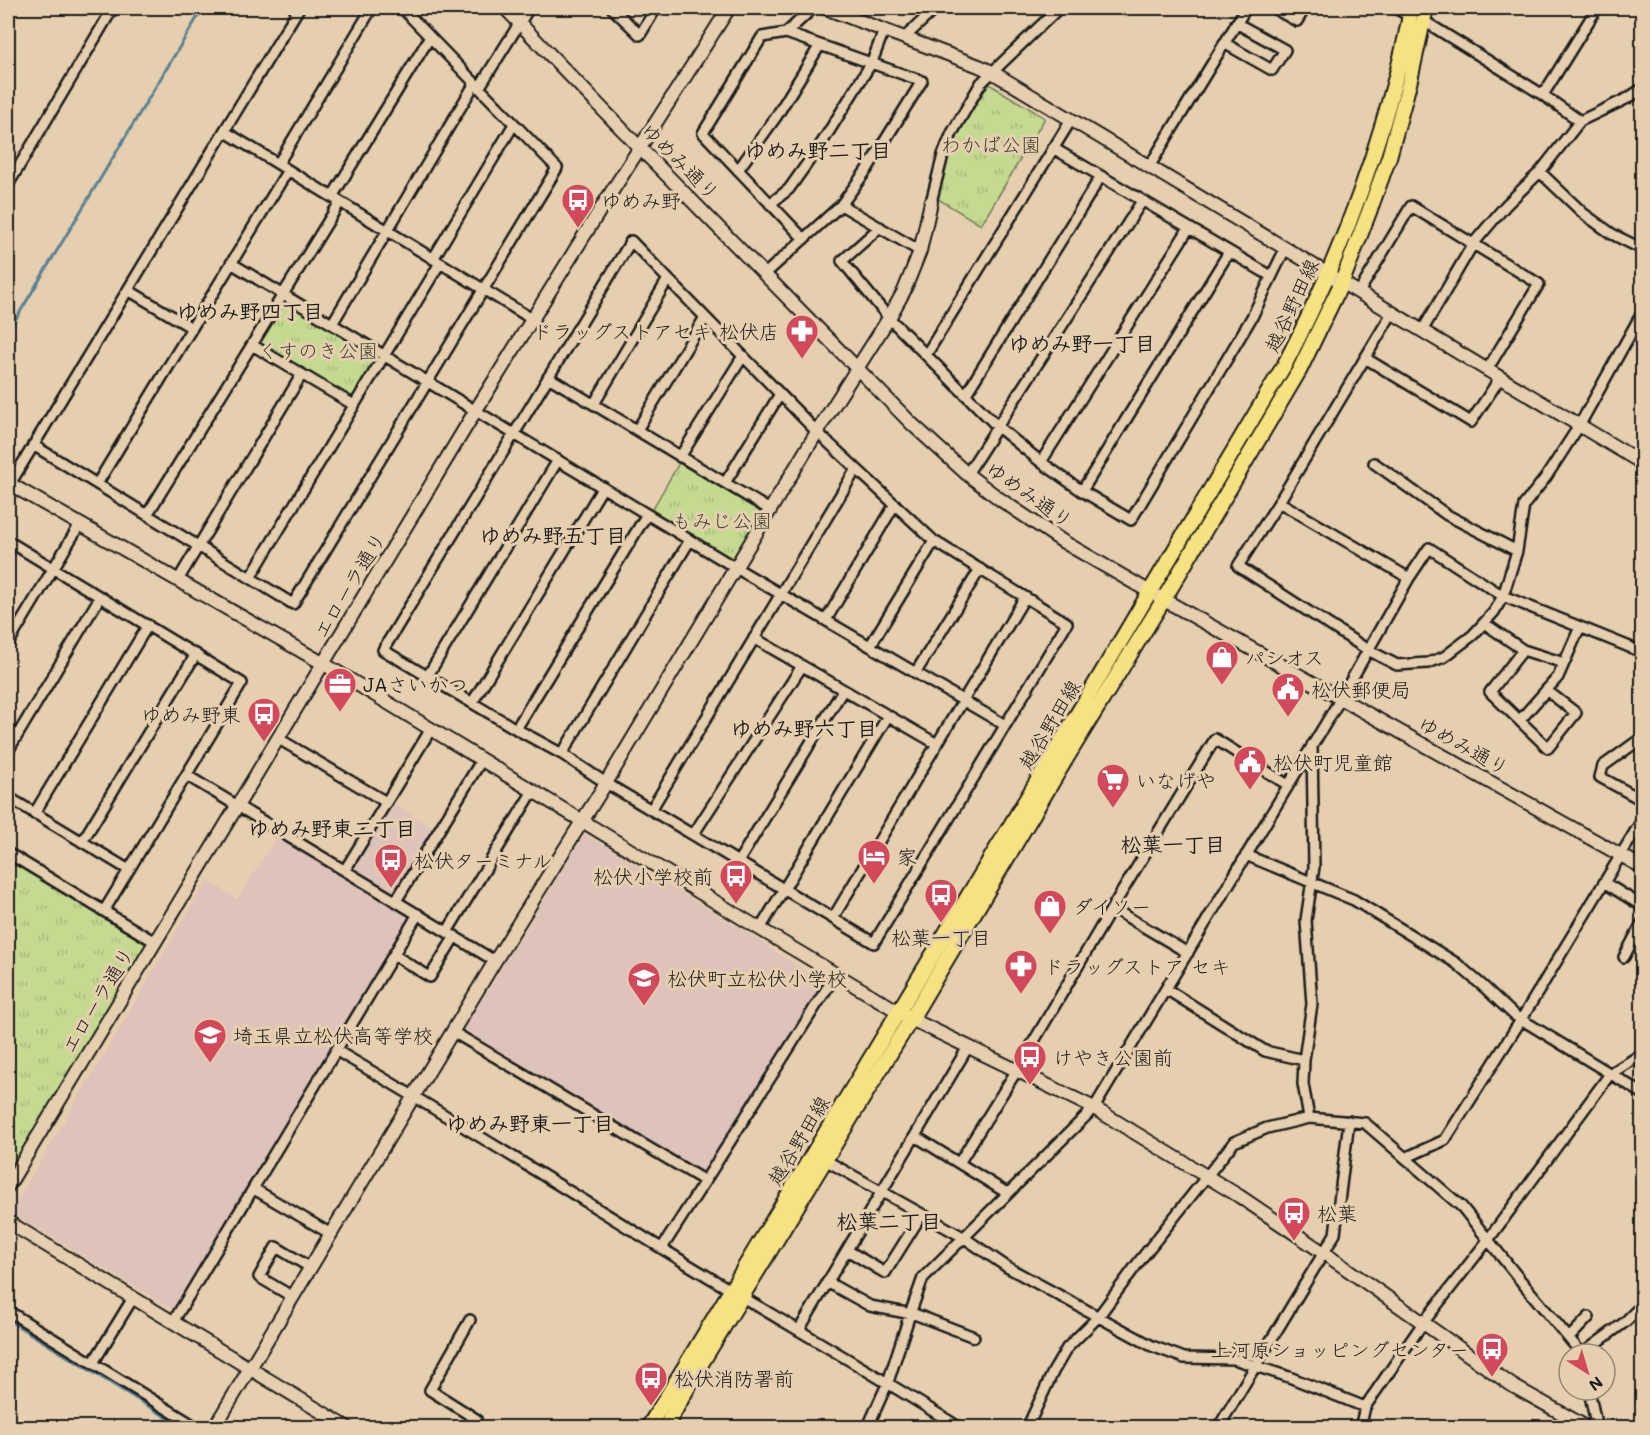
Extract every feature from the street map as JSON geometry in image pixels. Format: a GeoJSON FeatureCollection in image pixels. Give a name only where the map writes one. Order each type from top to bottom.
{"type":"FeatureCollection","features":[{"type":"Feature","properties":{"kind":"main road","name":"越谷野田線"},"geometry":{"type":"LineString","coordinates":[[665,1428],[737,1293],[898,1011],[1285,364],[1329,274],[1354,212],[1401,61],[1411,12]]}},
{"type":"Feature","properties":{"kind":"main road","name":"越谷野田線"},"geometry":{"type":"LineString","coordinates":[[648,1428],[825,1160],[1299,371],[1342,282],[1389,158],[1425,14]]}},
{"type":"Feature","properties":{"kind":"street"},"geometry":{"type":"LineString","coordinates":[[8,185],[113,8]]}},
{"type":"Feature","properties":{"kind":"street"},"geometry":{"type":"LineString","coordinates":[[299,8],[9,483],[324,664],[911,1019],[1094,1108],[1239,1196],[1513,1386],[1590,1428],[1595,1419],[1591,1402]]}},
{"type":"Feature","properties":{"kind":"street"},"geometry":{"type":"LineString","coordinates":[[278,164],[372,8]]}},
{"type":"Feature","properties":{"kind":"street"},"geometry":{"type":"LineString","coordinates":[[33,445],[292,604],[557,168],[402,8]]}},
{"type":"Feature","properties":{"kind":"street","name":"ゆめみ通り"},"geometry":{"type":"LineString","coordinates":[[505,8],[912,424],[968,474],[1028,520],[1150,592],[1642,867]]}},
{"type":"Feature","properties":{"kind":"street"},"geometry":{"type":"LineString","coordinates":[[332,324],[386,230],[529,8]]}},
{"type":"Feature","properties":{"kind":"street"},"geometry":{"type":"LineString","coordinates":[[612,8],[640,35],[656,8]]}},
{"type":"Feature","properties":{"kind":"street","name":"エローラ通り"},"geometry":{"type":"LineString","coordinates":[[8,1186],[476,410],[729,8]]}},
{"type":"Feature","properties":{"kind":"street"},"geometry":{"type":"LineString","coordinates":[[786,33],[813,8]]}},
{"type":"Feature","properties":{"kind":"street"},"geometry":{"type":"LineString","coordinates":[[825,8],[992,72],[1642,463]]}},
{"type":"Feature","properties":{"kind":"street"},"geometry":{"type":"LineString","coordinates":[[904,38],[936,8]]}},
{"type":"Feature","properties":{"kind":"street"},"geometry":{"type":"LineString","coordinates":[[214,1428],[495,961],[606,783],[817,432],[889,318],[904,291],[920,250],[931,202],[952,133],[981,83],[1059,8]]}},
{"type":"Feature","properties":{"kind":"street"},"geometry":{"type":"LineString","coordinates":[[1149,167],[1246,8]]}},
{"type":"Feature","properties":{"kind":"street"},"geometry":{"type":"LineString","coordinates":[[1273,8],[1297,21],[1305,8]]}},
{"type":"Feature","properties":{"kind":"street"},"geometry":{"type":"LineString","coordinates":[[1395,8],[1411,12]]}},
{"type":"Feature","properties":{"kind":"street"},"geometry":{"type":"LineString","coordinates":[[1543,95],[1597,8]]}},
{"type":"Feature","properties":{"kind":"street"},"geometry":{"type":"LineString","coordinates":[[1425,14],[1580,121]]}},
{"type":"Feature","properties":{"kind":"street"},"geometry":{"type":"LineString","coordinates":[[1224,43],[1272,70],[1285,50],[1236,23]]}},
{"type":"Feature","properties":{"kind":"street"},"geometry":{"type":"LineString","coordinates":[[770,204],[789,189],[823,141],[872,62],[884,30]]}},
{"type":"Feature","properties":{"kind":"street"},"geometry":{"type":"LineString","coordinates":[[765,274],[804,239],[841,205],[868,168],[922,81],[786,33],[762,37],[703,133],[804,239]]}},
{"type":"Feature","properties":{"kind":"street"},"geometry":{"type":"LineString","coordinates":[[147,515],[283,294],[430,37]]}},
{"type":"Feature","properties":{"kind":"street"},"geometry":{"type":"LineString","coordinates":[[738,170],[776,117],[820,45]]}},
{"type":"Feature","properties":{"kind":"street"},"geometry":{"type":"LineString","coordinates":[[1422,331],[1473,244],[1506,205],[1540,172],[1580,121],[1642,89]]}},
{"type":"Feature","properties":{"kind":"street"},"geometry":{"type":"LineString","coordinates":[[926,355],[1071,120]]}},
{"type":"Feature","properties":{"kind":"street"},"geometry":{"type":"LineString","coordinates":[[250,578],[384,355],[514,124]]}},
{"type":"Feature","properties":{"kind":"street"},"geometry":{"type":"LineString","coordinates":[[224,131],[532,319]]}},
{"type":"Feature","properties":{"kind":"street"},"geometry":{"type":"LineString","coordinates":[[1053,148],[1271,276]]}},
{"type":"Feature","properties":{"kind":"street"},"geometry":{"type":"LineString","coordinates":[[97,484],[288,170]]}},
{"type":"Feature","properties":{"kind":"street"},"geometry":{"type":"LineString","coordinates":[[1540,172],[1584,214],[1612,234],[1642,249]]}},
{"type":"Feature","properties":{"kind":"street"},"geometry":{"type":"LineString","coordinates":[[966,394],[1101,176]]}},
{"type":"Feature","properties":{"kind":"street"},"geometry":{"type":"LineString","coordinates":[[968,474],[1142,201]]}},
{"type":"Feature","properties":{"kind":"street"},"geometry":{"type":"LineString","coordinates":[[841,205],[920,250]]}},
{"type":"Feature","properties":{"kind":"street"},"geometry":{"type":"LineString","coordinates":[[1359,292],[1411,206],[1539,284],[1487,370]]}},
{"type":"Feature","properties":{"kind":"street"},"geometry":{"type":"LineString","coordinates":[[880,227],[842,261],[889,318],[998,427],[1082,491],[1131,520],[1252,317],[1285,249]]}},
{"type":"Feature","properties":{"kind":"street"},"geometry":{"type":"LineString","coordinates":[[1041,462],[1189,228]]}},
{"type":"Feature","properties":{"kind":"street"},"geometry":{"type":"LineString","coordinates":[[631,241],[705,317],[817,432],[934,541],[1066,623],[874,943],[606,783],[562,754],[383,650],[631,241]]}},
{"type":"Feature","properties":{"kind":"street"},"geometry":{"type":"LineString","coordinates":[[1082,491],[1229,252]]}},
{"type":"Feature","properties":{"kind":"street"},"geometry":{"type":"LineString","coordinates":[[231,263],[736,568],[1005,724]]}},
{"type":"Feature","properties":{"kind":"street"},"geometry":{"type":"LineString","coordinates":[[594,404],[668,279]]}},
{"type":"Feature","properties":{"kind":"street"},"geometry":{"type":"LineString","coordinates":[[128,290],[192,328]]}},
{"type":"Feature","properties":{"kind":"street"},"geometry":{"type":"LineString","coordinates":[[1392,313],[1238,566],[1368,650],[1396,665],[1428,663],[1444,657],[1473,635],[1494,612],[1503,596],[1517,551],[1524,505],[1580,426],[1642,313]]}},
{"type":"Feature","properties":{"kind":"street"},"geometry":{"type":"LineString","coordinates":[[637,430],[705,317]]}},
{"type":"Feature","properties":{"kind":"street"},"geometry":{"type":"LineString","coordinates":[[252,345],[354,405]]}},
{"type":"Feature","properties":{"kind":"street"},"geometry":{"type":"LineString","coordinates":[[680,457],[743,356]]}},
{"type":"Feature","properties":{"kind":"street"},"geometry":{"type":"LineString","coordinates":[[1365,358],[1471,422],[1500,378]]}},
{"type":"Feature","properties":{"kind":"street"},"geometry":{"type":"LineString","coordinates":[[178,580],[302,374]]}},
{"type":"Feature","properties":{"kind":"street"},"geometry":{"type":"LineString","coordinates":[[548,377],[770,510]]}},
{"type":"Feature","properties":{"kind":"street"},"geometry":{"type":"LineString","coordinates":[[725,483],[780,394]]}},
{"type":"Feature","properties":{"kind":"street"},"geometry":{"type":"LineString","coordinates":[[427,677],[558,460]]}},
{"type":"Feature","properties":{"kind":"street"},"geometry":{"type":"LineString","coordinates":[[1374,463],[1447,514],[1517,551]]}},
{"type":"Feature","properties":{"kind":"street"},"geometry":{"type":"LineString","coordinates":[[651,810],[856,469]]}},
{"type":"Feature","properties":{"kind":"street"},"geometry":{"type":"LineString","coordinates":[[472,703],[603,487]]}},
{"type":"Feature","properties":{"kind":"street"},"geometry":{"type":"LineString","coordinates":[[1279,502],[1409,578]]}},
{"type":"Feature","properties":{"kind":"street"},"geometry":{"type":"LineString","coordinates":[[826,620],[895,504]]}},
{"type":"Feature","properties":{"kind":"street"},"geometry":{"type":"LineString","coordinates":[[516,729],[647,514]]}},
{"type":"Feature","properties":{"kind":"street"},"geometry":{"type":"LineString","coordinates":[[8,644],[80,524]]}},
{"type":"Feature","properties":{"kind":"street"},"geometry":{"type":"LineString","coordinates":[[562,754],[690,540]]}},
{"type":"Feature","properties":{"kind":"street"},"geometry":{"type":"LineString","coordinates":[[870,646],[934,541]]}},
{"type":"Feature","properties":{"kind":"street"},"geometry":{"type":"LineString","coordinates":[[8,542],[242,683],[104,911]]}},
{"type":"Feature","properties":{"kind":"street"},"geometry":{"type":"LineString","coordinates":[[865,1428],[888,1382],[923,1278],[1094,1108],[1341,698],[1409,578],[1429,549],[1503,596],[1642,652]]}},
{"type":"Feature","properties":{"kind":"street"},"geometry":{"type":"LineString","coordinates":[[916,672],[980,569]]}},
{"type":"Feature","properties":{"kind":"street"},"geometry":{"type":"LineString","coordinates":[[8,751],[100,597]]}},
{"type":"Feature","properties":{"kind":"street"},"geometry":{"type":"LineString","coordinates":[[833,918],[1025,597]]}},
{"type":"Feature","properties":{"kind":"street"},"geometry":{"type":"LineString","coordinates":[[1484,623],[1523,650],[1564,663]]}},
{"type":"Feature","properties":{"kind":"street"},"geometry":{"type":"LineString","coordinates":[[34,814],[148,625]]}},
{"type":"Feature","properties":{"kind":"street"},"geometry":{"type":"LineString","coordinates":[[1521,720],[1558,677],[1580,627]]}},
{"type":"Feature","properties":{"kind":"street"},"geometry":{"type":"LineString","coordinates":[[754,638],[937,744]]}},
{"type":"Feature","properties":{"kind":"street"},"geometry":{"type":"LineString","coordinates":[[1523,650],[1490,692],[1548,748],[1576,713],[1546,690]]}},
{"type":"Feature","properties":{"kind":"street"},"geometry":{"type":"LineString","coordinates":[[82,842],[195,654]]}},
{"type":"Feature","properties":{"kind":"street"},"geometry":{"type":"LineString","coordinates":[[693,835],[802,666]]}},
{"type":"Feature","properties":{"kind":"street"},"geometry":{"type":"LineString","coordinates":[[738,862],[843,690]]}},
{"type":"Feature","properties":{"kind":"street"},"geometry":{"type":"LineString","coordinates":[[760,929],[888,716]]}},
{"type":"Feature","properties":{"kind":"street"},"geometry":{"type":"LineString","coordinates":[[345,870],[431,729]]}},
{"type":"Feature","properties":{"kind":"street"},"geometry":{"type":"LineString","coordinates":[[279,739],[386,802]]}},
{"type":"Feature","properties":{"kind":"street"},"geometry":{"type":"LineString","coordinates":[[958,1163],[1017,1070],[1215,739],[1288,785]]}},
{"type":"Feature","properties":{"kind":"street"},"geometry":{"type":"LineString","coordinates":[[1640,741],[1603,766],[1600,777],[1642,800]]}},
{"type":"Feature","properties":{"kind":"street"},"geometry":{"type":"LineString","coordinates":[[1309,1118],[1303,1084],[1312,1004],[1306,920],[1314,867],[1312,745]]}},
{"type":"Feature","properties":{"kind":"street"},"geometry":{"type":"LineString","coordinates":[[396,901],[481,760]]}},
{"type":"Feature","properties":{"kind":"street"},"geometry":{"type":"LineString","coordinates":[[186,775],[495,961]]}},
{"type":"Feature","properties":{"kind":"street"},"geometry":{"type":"LineString","coordinates":[[394,955],[430,977],[451,934],[532,791]]}},
{"type":"Feature","properties":{"kind":"street"},"geometry":{"type":"LineString","coordinates":[[8,797],[129,870]]}},
{"type":"Feature","properties":{"kind":"street"},"geometry":{"type":"LineString","coordinates":[[1405,1158],[1445,1140],[1521,1020],[1642,820]]}},
{"type":"Feature","properties":{"kind":"street"},"geometry":{"type":"LineString","coordinates":[[8,853],[155,942]]}},
{"type":"Feature","properties":{"kind":"street"},"geometry":{"type":"LineString","coordinates":[[1246,855],[1354,900],[1456,963],[1521,1020],[1642,1093]]}},
{"type":"Feature","properties":{"kind":"street"},"geometry":{"type":"LineString","coordinates":[[1605,883],[1642,906]]}},
{"type":"Feature","properties":{"kind":"street"},"geometry":{"type":"LineString","coordinates":[[1112,908],[1188,952]]}},
{"type":"Feature","properties":{"kind":"street"},"geometry":{"type":"LineString","coordinates":[[173,1322],[418,915]]}},
{"type":"Feature","properties":{"kind":"street"},"geometry":{"type":"LineString","coordinates":[[1624,957],[1642,923]]}},
{"type":"Feature","properties":{"kind":"street"},"geometry":{"type":"LineString","coordinates":[[662,1248],[836,974]]}},
{"type":"Feature","properties":{"kind":"street"},"geometry":{"type":"LineString","coordinates":[[1166,989],[1265,1051],[1304,1060]]}},
{"type":"Feature","properties":{"kind":"street"},"geometry":{"type":"LineString","coordinates":[[453,1032],[705,1181]]}},
{"type":"Feature","properties":{"kind":"street"},"geometry":{"type":"LineString","coordinates":[[799,1330],[968,1047]]}},
{"type":"Feature","properties":{"kind":"street"},"geometry":{"type":"LineString","coordinates":[[337,1051],[888,1382],[960,1428]]}},
{"type":"Feature","properties":{"kind":"street"},"geometry":{"type":"LineString","coordinates":[[1360,1428],[1365,1407],[1423,1323],[1488,1240],[1610,1074],[1642,1054]]}},
{"type":"Feature","properties":{"kind":"street"},"geometry":{"type":"LineString","coordinates":[[1027,1428],[1067,1348],[1098,1317],[1234,1142],[1268,1128],[1309,1118],[1365,1123],[1462,1207],[1572,1342]]}},
{"type":"Feature","properties":{"kind":"street"},"geometry":{"type":"LineString","coordinates":[[1218,1428],[1335,1234],[1349,1121]]}},
{"type":"Feature","properties":{"kind":"street"},"geometry":{"type":"LineString","coordinates":[[915,1136],[1007,1193]]}},
{"type":"Feature","properties":{"kind":"street"},"geometry":{"type":"LineString","coordinates":[[825,1160],[963,1237],[1007,1267],[1152,1346],[1184,1358],[1234,1359],[1365,1407]]}},
{"type":"Feature","properties":{"kind":"street"},"geometry":{"type":"LineString","coordinates":[[254,1189],[331,1234]]}},
{"type":"Feature","properties":{"kind":"street"},"geometry":{"type":"LineString","coordinates":[[847,1250],[885,1273],[922,1214]]}},
{"type":"Feature","properties":{"kind":"street"},"geometry":{"type":"LineString","coordinates":[[8,1222],[348,1428]]}},
{"type":"Feature","properties":{"kind":"street"},"geometry":{"type":"LineString","coordinates":[[293,1297],[259,1276],[276,1247],[311,1268]]}},
{"type":"Feature","properties":{"kind":"street"},"geometry":{"type":"LineString","coordinates":[[827,1282],[870,1306],[917,1315],[974,1337]]}},
{"type":"Feature","properties":{"kind":"street"},"geometry":{"type":"LineString","coordinates":[[93,1364],[133,1298]]}},
{"type":"Feature","properties":{"kind":"street"},"geometry":{"type":"LineString","coordinates":[[1598,1342],[1625,1322],[1642,1305]]}},
{"type":"Feature","properties":{"kind":"street"},"geometry":{"type":"LineString","coordinates":[[8,1311],[198,1428]]}},
{"type":"Feature","properties":{"kind":"street"},"geometry":{"type":"LineString","coordinates":[[1569,1338],[1589,1317]]}},
{"type":"Feature","properties":{"kind":"street"},"geometry":{"type":"LineString","coordinates":[[470,1320],[430,1390],[476,1419],[471,1428]]}},
{"type":"Feature","properties":{"kind":"shaded area"},"geometry":{"type":"Polygon","coordinates":[[[392,803],[434,828],[395,893],[391,894],[353,870],[352,867],[392,803]]]}},
{"type":"Feature","properties":{"kind":"shaded area","name":"松伏町立松伏小学校"},"geometry":{"type":"Polygon","coordinates":[[[585,834],[754,937],[824,984],[703,1173],[464,1029],[585,834]]]}},
{"type":"Feature","properties":{"kind":"shaded area","name":"埼玉県立松伏高等学校"},"geometry":{"type":"Polygon","coordinates":[[[277,837],[408,913],[409,920],[174,1310],[13,1214],[13,1208],[207,880],[237,899],[277,837]]]}},
{"type":"Feature","properties":{"kind":"green space","name":"わかば公園"},"geometry":{"type":"Polygon","coordinates":[[[989,84],[1045,118],[981,225],[938,199],[946,165],[954,145],[989,84]]]}},
{"type":"Feature","properties":{"kind":"green space","name":"くすのき公園"},"geometry":{"type":"Polygon","coordinates":[[[284,300],[379,356],[353,400],[258,344],[284,300]]]}},
{"type":"Feature","properties":{"kind":"green space","name":"もみじ公園"},"geometry":{"type":"Polygon","coordinates":[[[679,463],[759,510],[759,516],[736,556],[731,559],[652,510],[679,463]]]}},
{"type":"Feature","properties":{"kind":"green space"},"geometry":{"type":"Polygon","coordinates":[[[8,860],[146,944],[8,1175],[8,860]]]}},
{"type":"Feature","properties":{"kind":"waterway"},"geometry":{"type":"LineString","coordinates":[[8,332],[203,8]]}},
{"type":"Feature","properties":{"kind":"waterway"},"geometry":{"type":"LineString","coordinates":[[8,1320],[184,1428]]}},
{"type":"Feature","properties":{"kind":"place","name":"ゆめみ野"},"geometry":{"type":"Point","coordinates":[578,229]}},
{"type":"Feature","properties":{"kind":"place","name":"ドラッグストアセキ 松伏店"},"geometry":{"type":"Point","coordinates":[802,360]}},
{"type":"Feature","properties":{"kind":"place","name":"パシオス"},"geometry":{"type":"Point","coordinates":[1222,686]}},
{"type":"Feature","properties":{"kind":"place","name":"JAさいかつ"},"geometry":{"type":"Point","coordinates":[340,713]}},
{"type":"Feature","properties":{"kind":"place","name":"松伏郵便局"},"geometry":{"type":"Point","coordinates":[1288,718]}},
{"type":"Feature","properties":{"kind":"place","name":"ゆめみ野東"},"geometry":{"type":"Point","coordinates":[264,743]}},
{"type":"Feature","properties":{"kind":"place","name":"松伏町児童館"},"geometry":{"type":"Point","coordinates":[1250,791]}},
{"type":"Feature","properties":{"kind":"place","name":"いなげや"},"geometry":{"type":"Point","coordinates":[1113,809]}},
{"type":"Feature","properties":{"kind":"place","name":"家"},"geometry":{"type":"Point","coordinates":[874,885]}},
{"type":"Feature","properties":{"kind":"place","name":"松伏ターミナル"},"geometry":{"type":"Point","coordinates":[391,889]}},
{"type":"Feature","properties":{"kind":"place","name":"松伏小学校前"},"geometry":{"type":"Point","coordinates":[736,905]}},
{"type":"Feature","properties":{"kind":"place","name":"松葉一丁目"},"geometry":{"type":"Point","coordinates":[941,924]}},
{"type":"Feature","properties":{"kind":"place","name":"ダイソー"},"geometry":{"type":"Point","coordinates":[1050,935]}},
{"type":"Feature","properties":{"kind":"place","name":"ドラッグストア セキ"},"geometry":{"type":"Point","coordinates":[1021,995]}},
{"type":"Feature","properties":{"kind":"place","name":"松伏町立松伏小学校"},"geometry":{"type":"Point","coordinates":[644,1007]}},
{"type":"Feature","properties":{"kind":"place","name":"埼玉県立松伏高等学校"},"geometry":{"type":"Point","coordinates":[210,1064]}},
{"type":"Feature","properties":{"kind":"place","name":"けやき公園前"},"geometry":{"type":"Point","coordinates":[1030,1086]}},
{"type":"Feature","properties":{"kind":"place","name":"松葉"},"geometry":{"type":"Point","coordinates":[1294,1242]}},
{"type":"Feature","properties":{"kind":"place","name":"上河原ショッピングセンター"},"geometry":{"type":"Point","coordinates":[1492,1378]}},
{"type":"Feature","properties":{"kind":"place","name":"松伏消防署前"},"geometry":{"type":"Point","coordinates":[651,1407]}},
{"type":"Feature","properties":{"kind":"district","name":"ゆめみ野二丁目"},"geometry":{"type":"Point","coordinates":[818,149]}},
{"type":"Feature","properties":{"kind":"district","name":"ゆめみ野四丁目"},"geometry":{"type":"Point","coordinates":[250,310]}},
{"type":"Feature","properties":{"kind":"district","name":"ゆめみ野一丁目"},"geometry":{"type":"Point","coordinates":[1082,342]}},
{"type":"Feature","properties":{"kind":"district","name":"ゆめみ野五丁目"},"geometry":{"type":"Point","coordinates":[553,534]}},
{"type":"Feature","properties":{"kind":"district","name":"ゆめみ野六丁目"},"geometry":{"type":"Point","coordinates":[804,727]}},
{"type":"Feature","properties":{"kind":"district","name":"ゆめみ野東二丁目"},"geometry":{"type":"Point","coordinates":[332,827]}},
{"type":"Feature","properties":{"kind":"district","name":"松葉一丁目"},"geometry":{"type":"Point","coordinates":[1173,843]}},
{"type":"Feature","properties":{"kind":"district","name":"ゆめみ野東一丁目"},"geometry":{"type":"Point","coordinates":[530,1122]}},
{"type":"Feature","properties":{"kind":"district","name":"松葉二丁目"},"geometry":{"type":"Point","coordinates":[889,1220]}}]}
